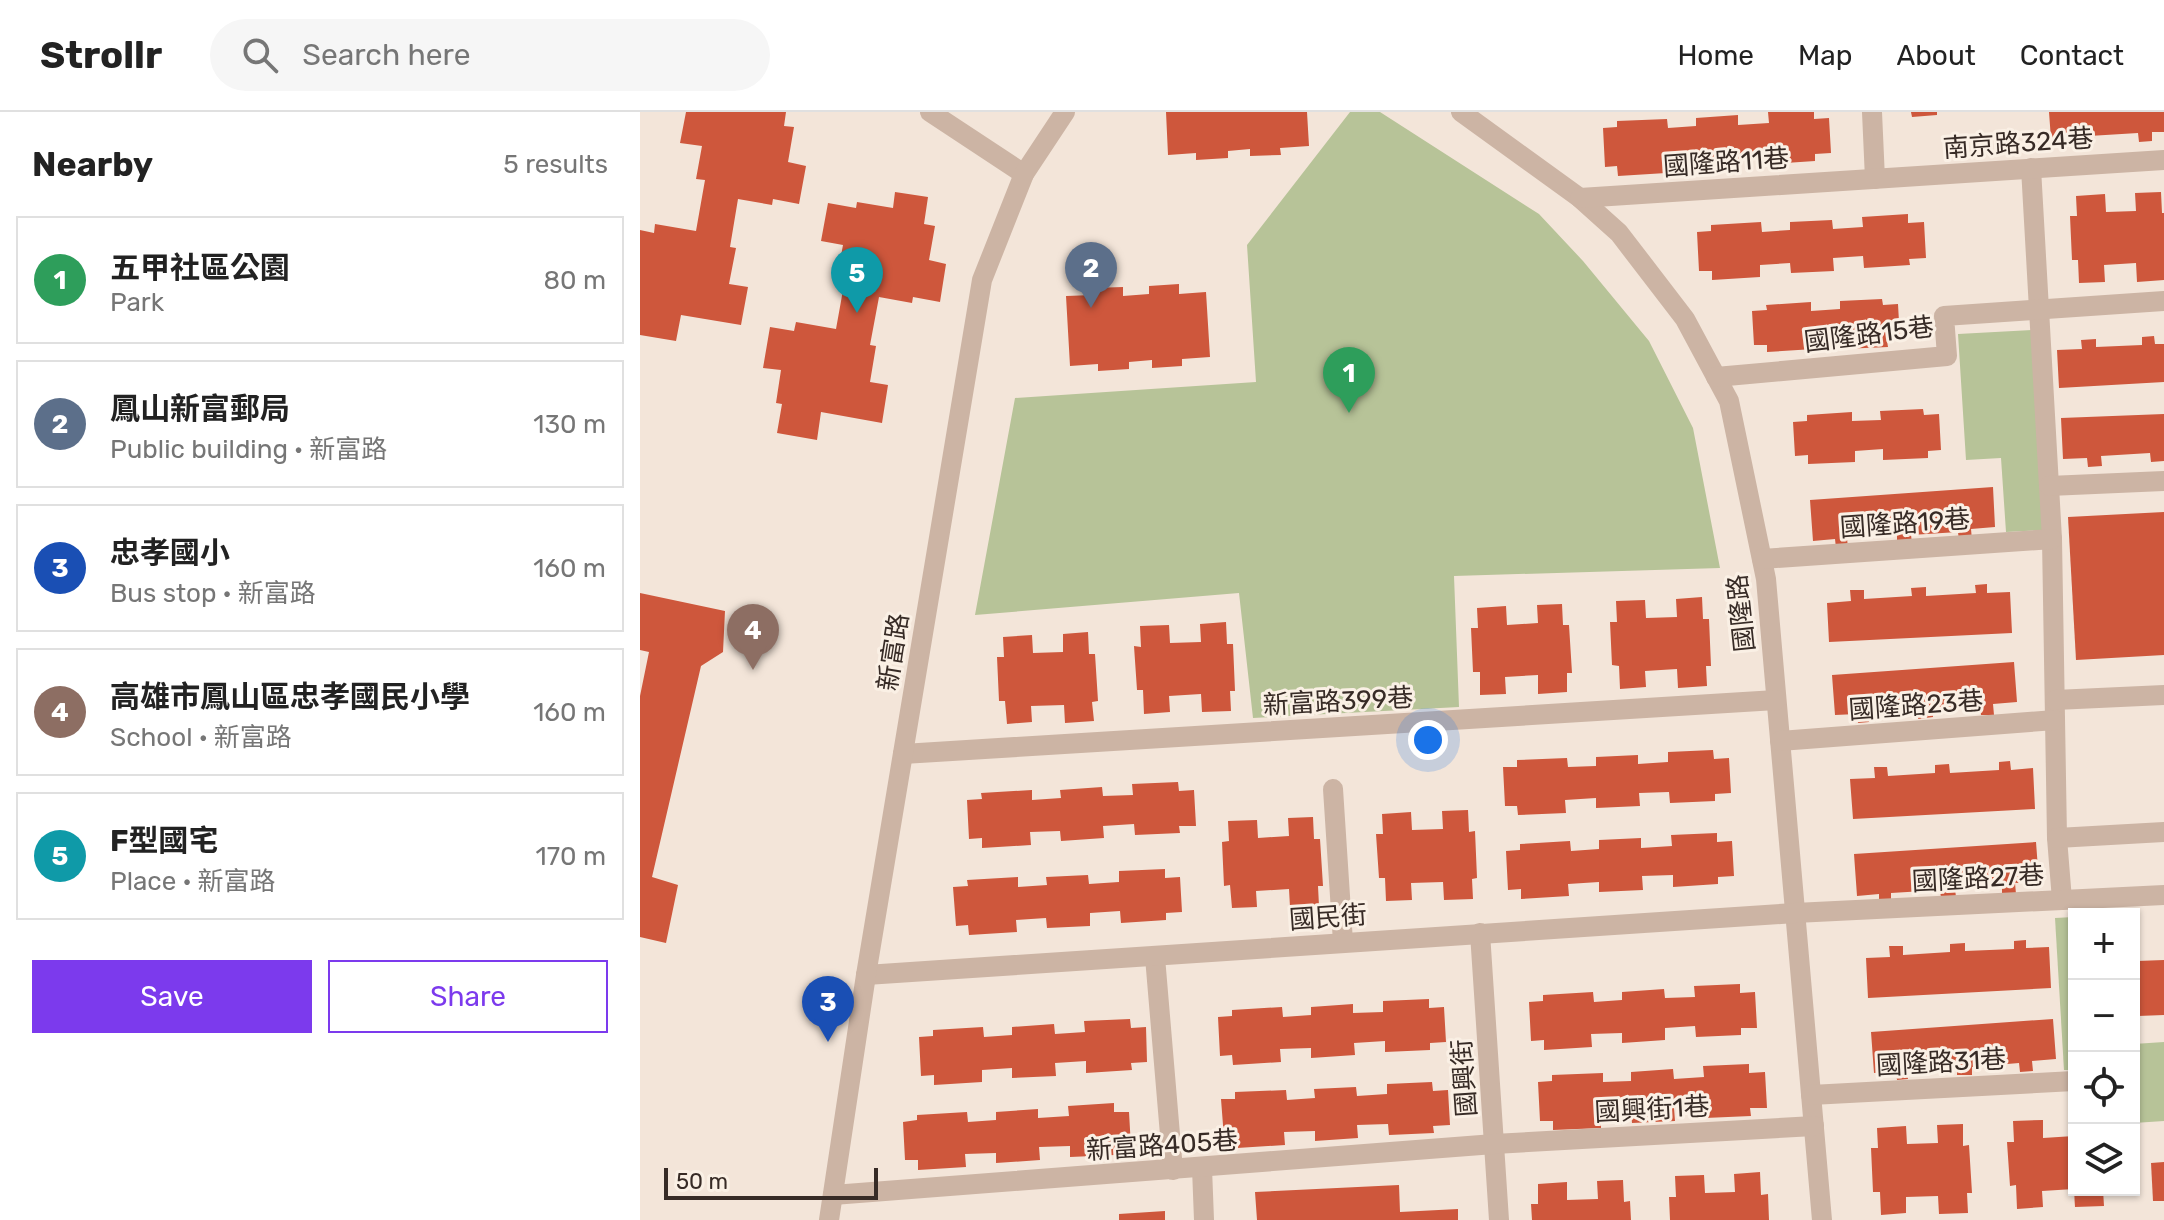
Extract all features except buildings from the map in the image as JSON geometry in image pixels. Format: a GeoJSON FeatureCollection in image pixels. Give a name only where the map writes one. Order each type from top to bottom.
{"type":"FeatureCollection","features":[{"type":"Feature","properties":{"kind":"street"},"geometry":{"type":"LineString","coordinates":[[930,112],[1024,174]]}},
{"type":"Feature","properties":{"kind":"street","name":"新富路"},"geometry":{"type":"LineString","coordinates":[[829,1220],[866,975],[982,280],[1024,174],[1065,112]]}},
{"type":"Feature","properties":{"kind":"street","name":"國隆路"},"geometry":{"type":"LineString","coordinates":[[1461,112],[1580,198],[1619,233],[1685,319],[1729,401],[1762,559],[1822,1220]]}},
{"type":"Feature","properties":{"kind":"street"},"geometry":{"type":"LineString","coordinates":[[1872,112],[1875,179]]}},
{"type":"Feature","properties":{"kind":"street","name":"南京路324巷"},"geometry":{"type":"LineString","coordinates":[[1875,179],[2164,160]]}},
{"type":"Feature","properties":{"kind":"street"},"geometry":{"type":"LineString","coordinates":[[2031,168],[2052,539],[2057,838],[2062,900]]}},
{"type":"Feature","properties":{"kind":"street","name":"國隆路11巷"},"geometry":{"type":"LineString","coordinates":[[1580,198],[1875,179]]}},
{"type":"Feature","properties":{"kind":"street"},"geometry":{"type":"LineString","coordinates":[[2039,309],[2164,301]]}},
{"type":"Feature","properties":{"kind":"street","name":"國隆路15巷"},"geometry":{"type":"LineString","coordinates":[[1716,377],[1947,356],[1944,316],[2039,309]]}},
{"type":"Feature","properties":{"kind":"street"},"geometry":{"type":"LineString","coordinates":[[2049,486],[2164,481]]}},
{"type":"Feature","properties":{"kind":"street","name":"國隆路19巷"},"geometry":{"type":"LineString","coordinates":[[1762,559],[2052,539]]}},
{"type":"Feature","properties":{"kind":"street","name":"國隆路23巷"},"geometry":{"type":"LineString","coordinates":[[1780,741],[2164,695]]}},
{"type":"Feature","properties":{"kind":"street","name":"新富路399巷"},"geometry":{"type":"LineString","coordinates":[[903,754],[1776,700]]}},
{"type":"Feature","properties":{"kind":"street"},"geometry":{"type":"LineString","coordinates":[[1333,789],[1343,942]]}},
{"type":"Feature","properties":{"kind":"street"},"geometry":{"type":"LineString","coordinates":[[2057,838],[2164,832]]}},
{"type":"Feature","properties":{"kind":"street","name":"國隆路27巷"},"geometry":{"type":"LineString","coordinates":[[1795,913],[2164,895]]}},
{"type":"Feature","properties":{"kind":"street","name":"國民街"},"geometry":{"type":"LineString","coordinates":[[866,975],[1795,913]]}},
{"type":"Feature","properties":{"kind":"street","name":"國興街"},"geometry":{"type":"LineString","coordinates":[[1480,933],[1499,1220]]}},
{"type":"Feature","properties":{"kind":"street"},"geometry":{"type":"LineString","coordinates":[[1155,957],[1173,1170]]}},
{"type":"Feature","properties":{"kind":"street","name":"國隆路31巷"},"geometry":{"type":"LineString","coordinates":[[1811,1095],[2068,1081]]}},
{"type":"Feature","properties":{"kind":"street","name":"國興街1巷"},"geometry":{"type":"LineString","coordinates":[[1494,1144],[1814,1126]]}},
{"type":"Feature","properties":{"kind":"street","name":"新富路405巷"},"geometry":{"type":"LineString","coordinates":[[833,1195],[1494,1144]]}},
{"type":"Feature","properties":{"kind":"street"},"geometry":{"type":"LineString","coordinates":[[1202,1168],[1204,1220]]}},
{"type":"Feature","properties":{"kind":"green space"},"geometry":{"type":"Polygon","coordinates":[[[1350,112],[1380,112],[1539,214],[1583,261],[1649,341],[1693,428],[1720,568],[1454,576],[1459,707],[1253,718],[1239,593],[975,615],[1015,398],[1256,382],[1247,245],[1350,112]]]}},
{"type":"Feature","properties":{"kind":"green space"},"geometry":{"type":"Polygon","coordinates":[[[2032,330],[2044,530],[2006,532],[2001,458],[1966,460],[1958,334],[2032,330]]]}},
{"type":"Feature","properties":{"kind":"green space"},"geometry":{"type":"Polygon","coordinates":[[[2068,917],[2068,1070],[2064,1070],[2055,918],[2068,917]]]}},
{"type":"Feature","properties":{"kind":"green space"},"geometry":{"type":"Polygon","coordinates":[[[2164,1042],[2164,1121],[2140,1123],[2140,1044],[2164,1042]]]}},
{"type":"Feature","properties":{"kind":"place","name":"鳳山新富郵局"},"geometry":{"type":"Point","coordinates":[1091,308]}},
{"type":"Feature","properties":{"kind":"place","name":"F型國宅"},"geometry":{"type":"Point","coordinates":[857,313]}},
{"type":"Feature","properties":{"kind":"place","name":"五甲社區公園"},"geometry":{"type":"Point","coordinates":[1349,413]}},
{"type":"Feature","properties":{"kind":"place","name":"高雄市鳳山區忠孝國民小學"},"geometry":{"type":"Point","coordinates":[753,670]}},
{"type":"Feature","properties":{"kind":"place","name":"忠孝國小"},"geometry":{"type":"Point","coordinates":[828,1042]}}]}
